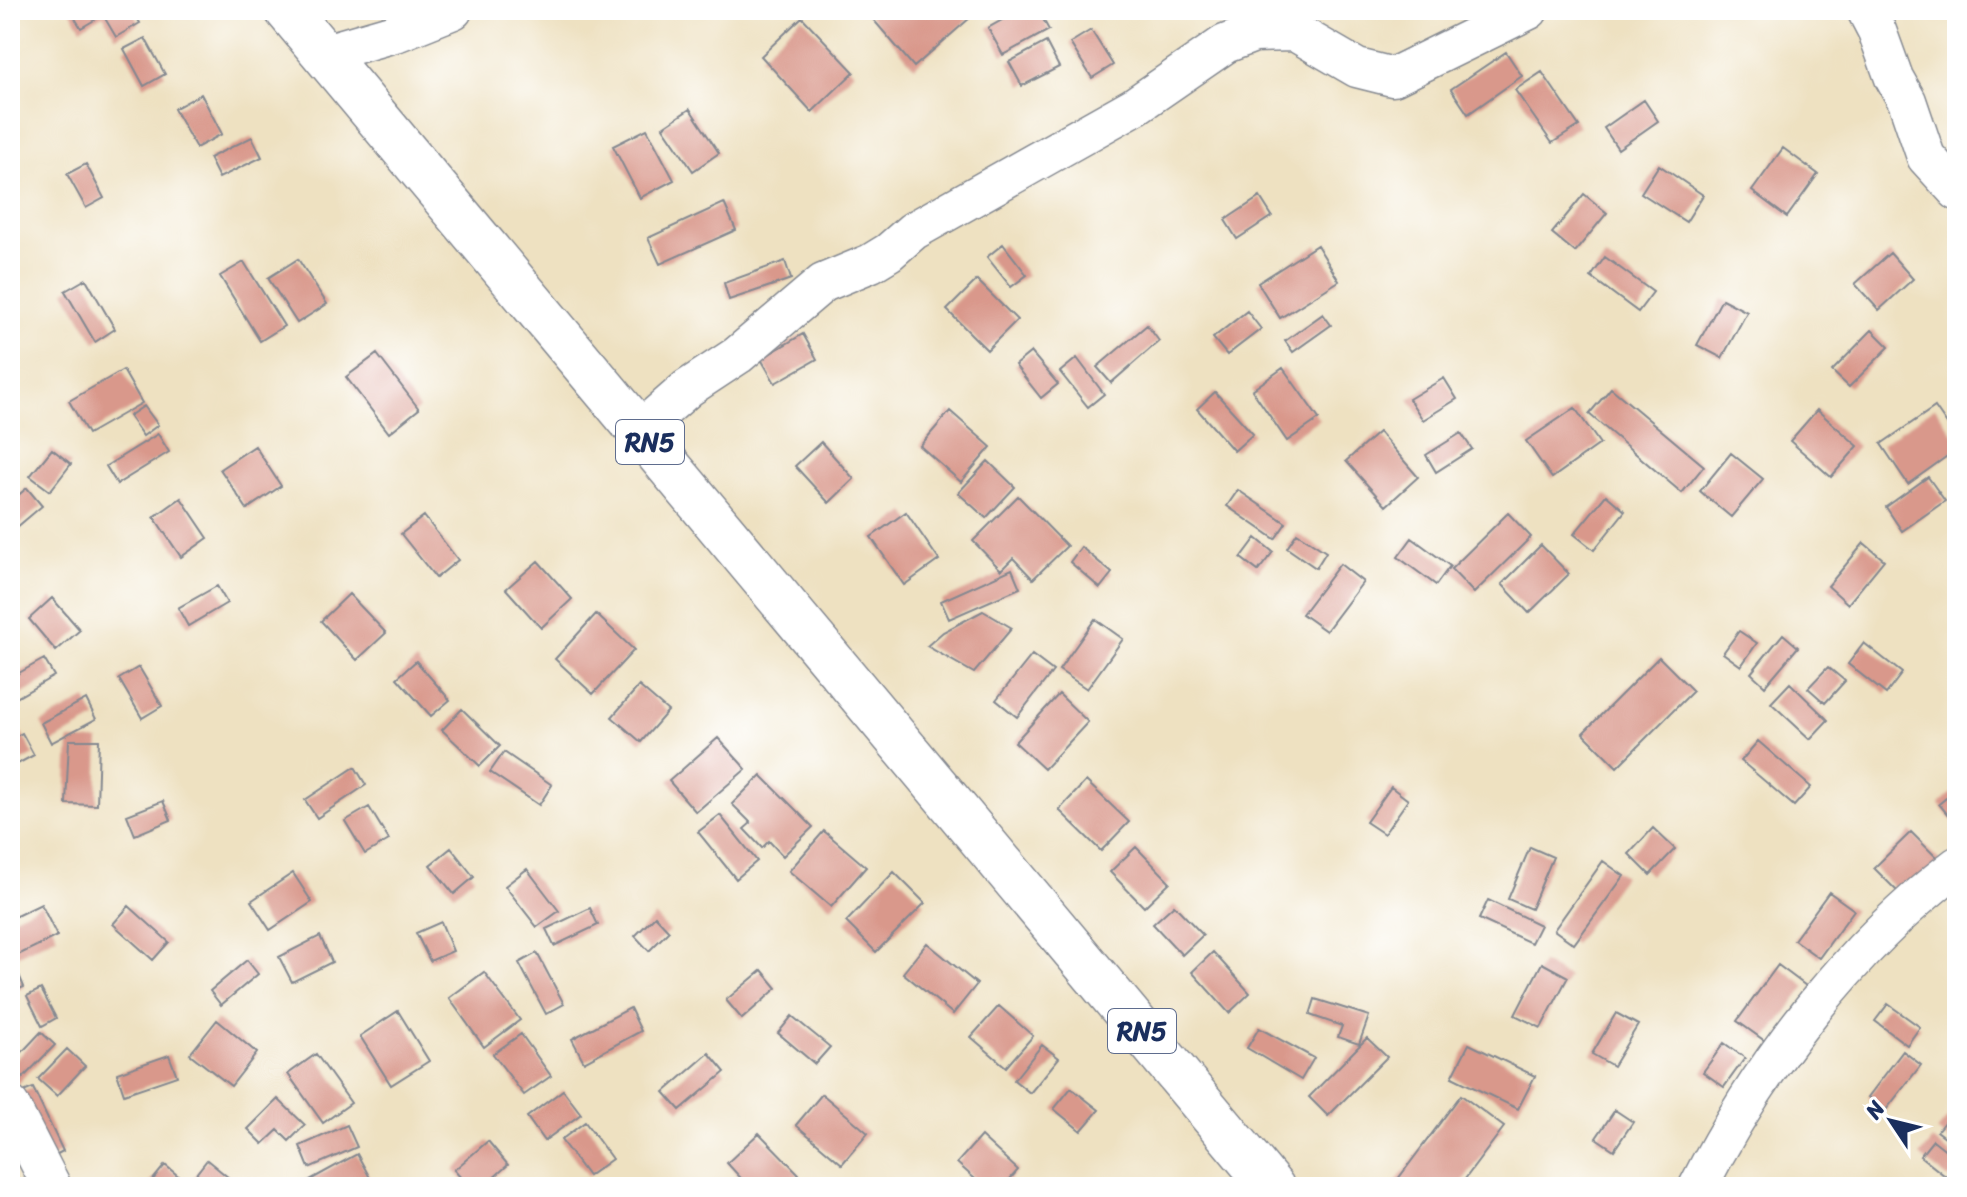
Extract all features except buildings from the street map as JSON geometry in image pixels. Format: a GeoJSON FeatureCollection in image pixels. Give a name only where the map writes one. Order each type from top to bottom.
{"type":"FeatureCollection","features":[{"type":"Feature","properties":{"kind":"highway","name":"RN5"},"geometry":{"type":"LineString","coordinates":[[287,10],[1272,1187]]}},
{"type":"Feature","properties":{"kind":"street"},"geometry":{"type":"LineString","coordinates":[[322,54],[398,32],[453,10]]}},
{"type":"Feature","properties":{"kind":"street"},"geometry":{"type":"LineString","coordinates":[[640,430],[688,388],[738,355],[823,283],[880,257],[937,216],[1135,106],[1225,44],[1288,21],[1357,68],[1393,77],[1529,10]]}},
{"type":"Feature","properties":{"kind":"street"},"geometry":{"type":"LineString","coordinates":[[1866,10],[1894,78],[1907,101],[1926,157],[1957,191]]}},
{"type":"Feature","properties":{"kind":"street"},"geometry":{"type":"LineString","coordinates":[[1698,1187],[1718,1147],[1824,995],[1886,929],[1957,866]]}},
{"type":"Feature","properties":{"kind":"street"},"geometry":{"type":"LineString","coordinates":[[10,1105],[52,1187]]}}]}
